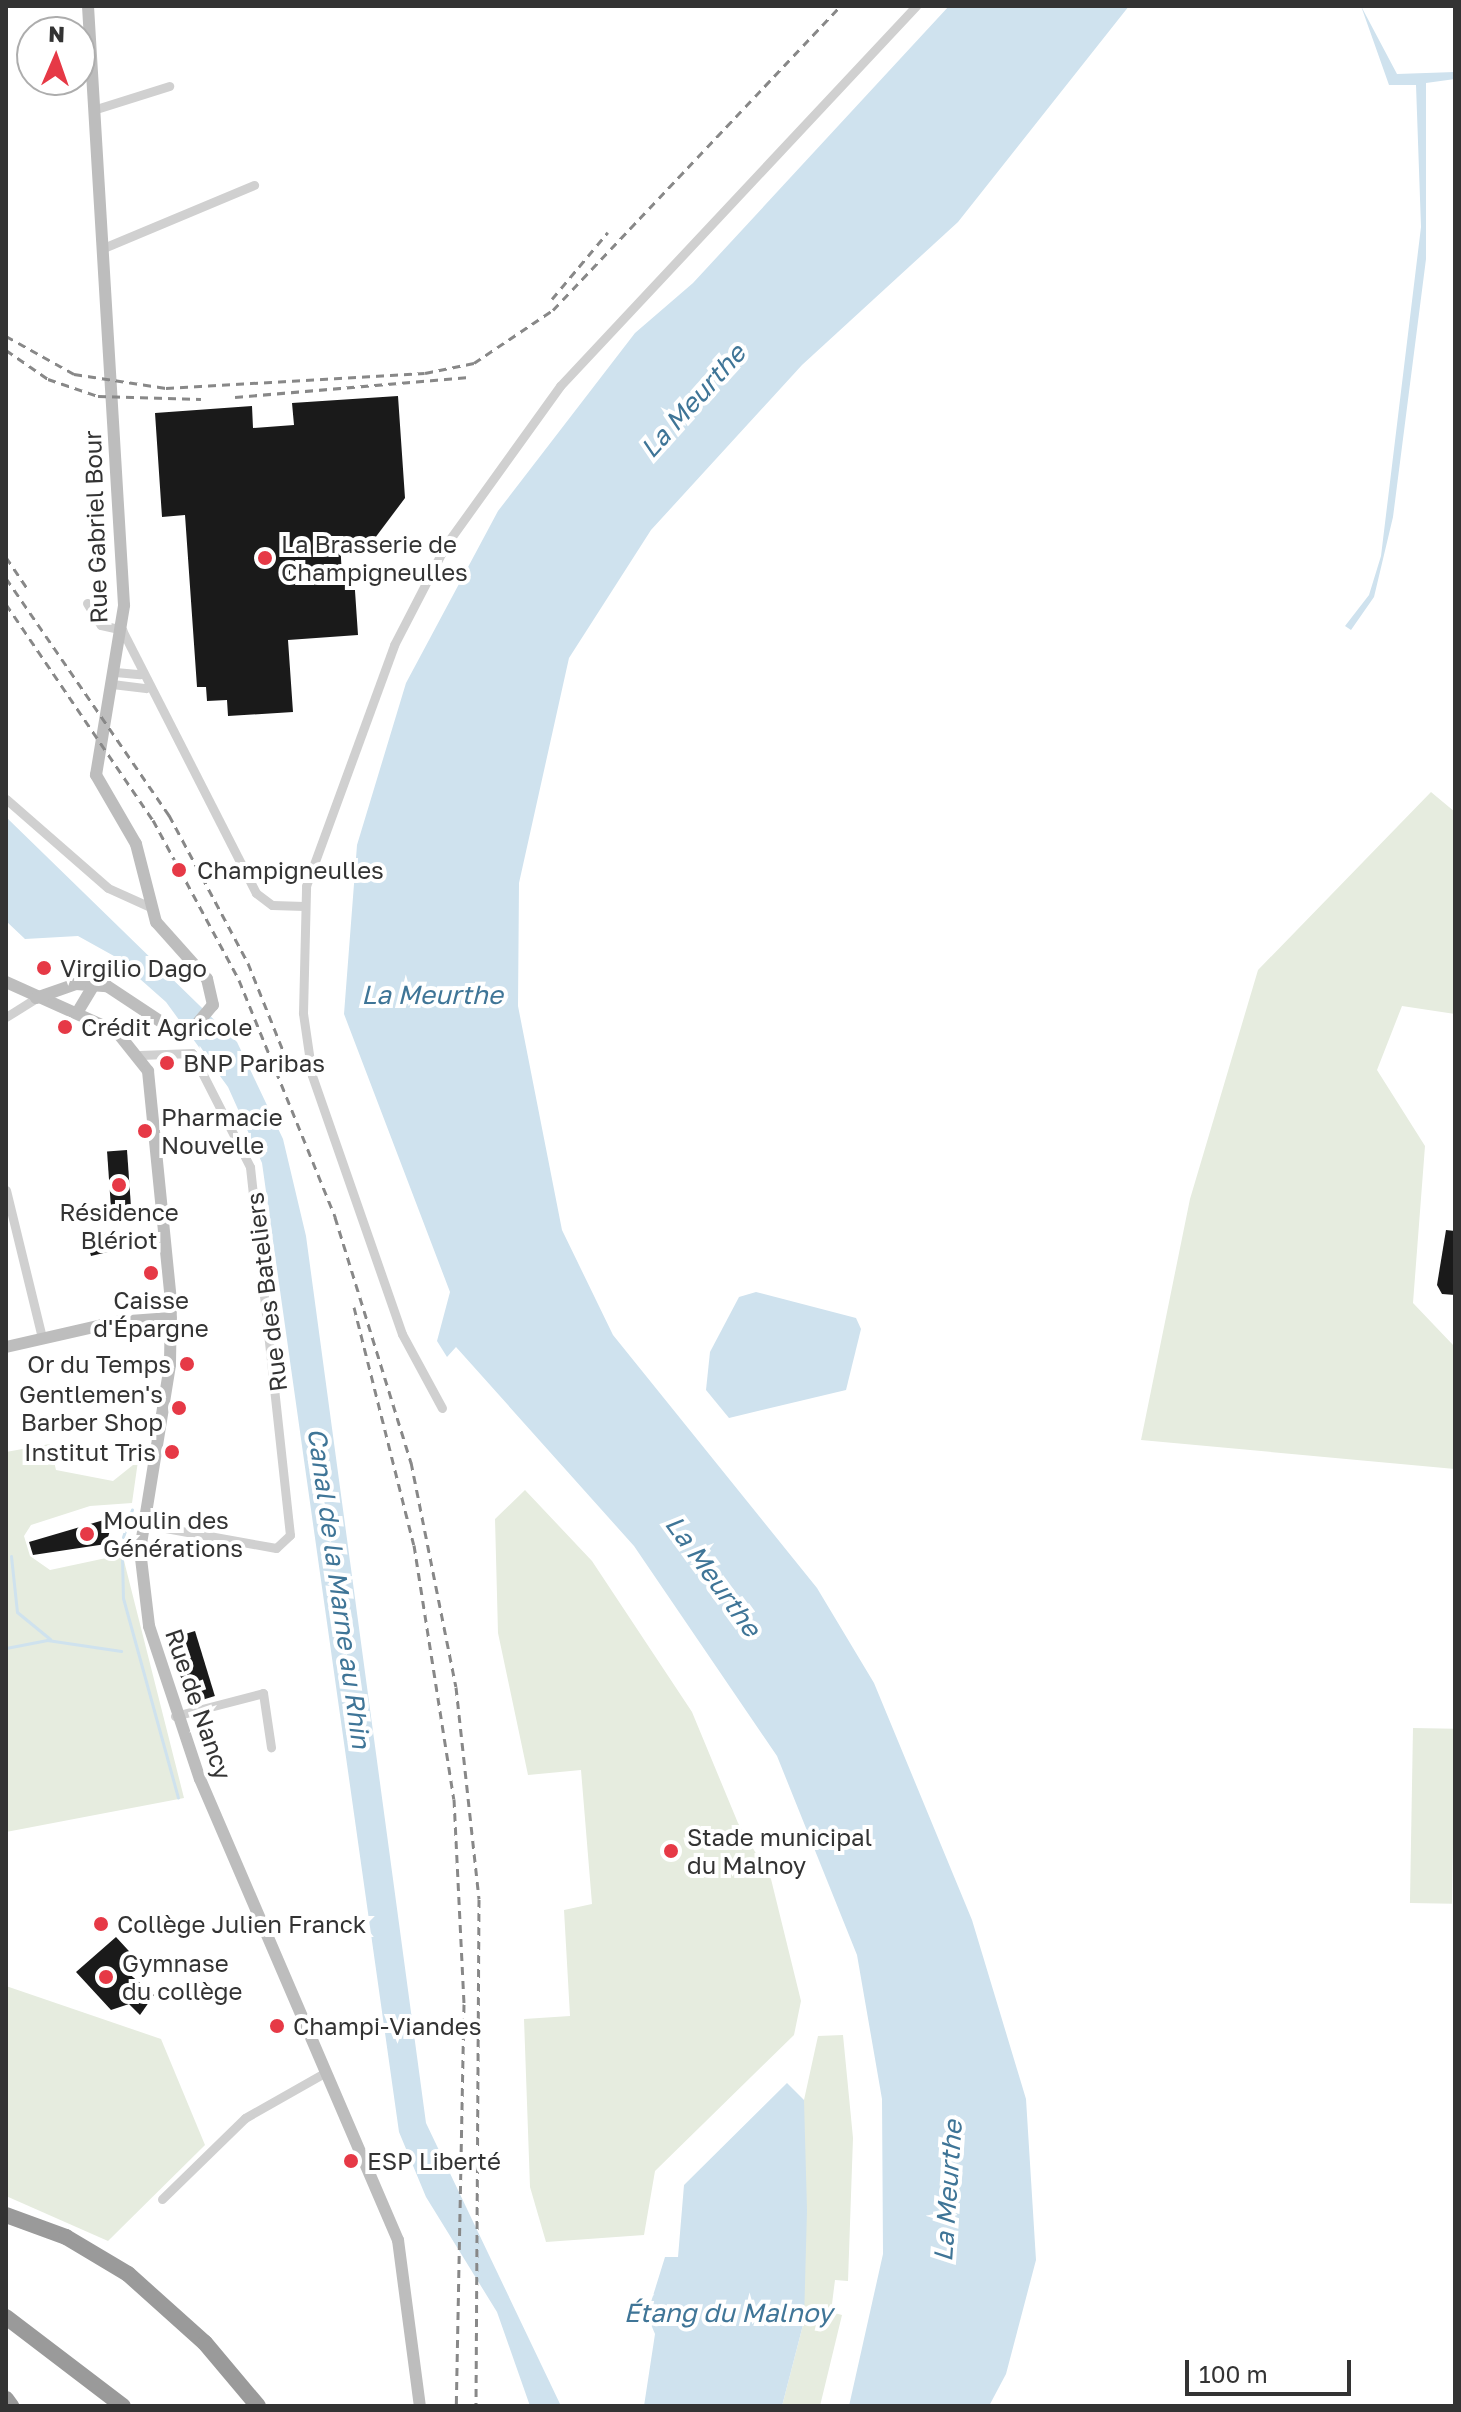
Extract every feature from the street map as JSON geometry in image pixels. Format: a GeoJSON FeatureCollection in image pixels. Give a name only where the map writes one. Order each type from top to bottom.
{"type":"FeatureCollection","features":[{"type":"Feature","properties":{"kind":"highway"},"geometry":{"type":"LineString","coordinates":[[6,2215],[66,2237],[128,2274],[205,2343],[258,2406]]}},
{"type":"Feature","properties":{"kind":"highway"},"geometry":{"type":"LineString","coordinates":[[6,2317],[123,2406]]}},
{"type":"Feature","properties":{"kind":"highway"},"geometry":{"type":"LineString","coordinates":[[6,2399],[11,2406]]}},
{"type":"Feature","properties":{"kind":"main road","name":"Rue Gabriel Bour"},"geometry":{"type":"LineString","coordinates":[[88,6],[122,630],[96,775],[136,844],[150,907],[171,946],[205,977],[211,1012],[188,1032],[164,1028],[118,990],[94,985]]}},
{"type":"Feature","properties":{"kind":"main road"},"geometry":{"type":"LineString","coordinates":[[6,982],[117,1032],[140,1055]]}},
{"type":"Feature","properties":{"kind":"main road"},"geometry":{"type":"LineString","coordinates":[[36,998],[94,985]]}},
{"type":"Feature","properties":{"kind":"main road"},"geometry":{"type":"LineString","coordinates":[[77,1013],[94,985]]}},
{"type":"Feature","properties":{"kind":"main road","name":"Rue de Nancy"},"geometry":{"type":"LineString","coordinates":[[140,1055],[160,1143],[171,1318],[142,1524],[144,1601],[175,1716],[403,2252],[420,2406]]}},
{"type":"Feature","properties":{"kind":"main road"},"geometry":{"type":"LineString","coordinates":[[6,1347],[42,1338],[171,1318]]}},
{"type":"Feature","properties":{"kind":"street"},"geometry":{"type":"LineString","coordinates":[[442,1408],[402,1334],[312,1075],[304,906],[394,645],[445,546],[560,386],[916,6]]}},
{"type":"Feature","properties":{"kind":"street"},"geometry":{"type":"LineString","coordinates":[[93,110],[169,86]]}},
{"type":"Feature","properties":{"kind":"street"},"geometry":{"type":"LineString","coordinates":[[101,249],[254,185]]}},
{"type":"Feature","properties":{"kind":"street"},"geometry":{"type":"LineString","coordinates":[[87,603],[101,625],[122,630],[146,688],[256,893],[272,905],[304,906]]}},
{"type":"Feature","properties":{"kind":"street"},"geometry":{"type":"LineString","coordinates":[[113,678],[140,674]]}},
{"type":"Feature","properties":{"kind":"street"},"geometry":{"type":"LineString","coordinates":[[113,678],[146,688]]}},
{"type":"Feature","properties":{"kind":"street"},"geometry":{"type":"LineString","coordinates":[[6,799],[108,888],[150,907]]}},
{"type":"Feature","properties":{"kind":"street"},"geometry":{"type":"LineString","coordinates":[[6,1017],[36,998]]}},
{"type":"Feature","properties":{"kind":"street","name":"Rue des Bateliers"},"geometry":{"type":"LineString","coordinates":[[140,1055],[192,1053],[250,1167],[289,1501],[290,1535],[282,1547],[142,1524]]}},
{"type":"Feature","properties":{"kind":"street"},"geometry":{"type":"LineString","coordinates":[[6,1190],[42,1338]]}},
{"type":"Feature","properties":{"kind":"street"},"geometry":{"type":"LineString","coordinates":[[175,1716],[263,1693],[271,1747]]}},
{"type":"Feature","properties":{"kind":"street"},"geometry":{"type":"LineString","coordinates":[[162,2199],[245,2118],[326,2072]]}},
{"type":"Feature","properties":{"kind":"shaded area"},"geometry":{"type":"Polygon","coordinates":[[[1431,792],[1455,812],[1455,1014],[1402,1006],[1377,1070],[1425,1146],[1413,1303],[1454,1346],[1455,1469],[1141,1440],[1190,1199],[1258,970],[1431,792]]]}},
{"type":"Feature","properties":{"kind":"shaded area"},"geometry":{"type":"Polygon","coordinates":[[[50,1444],[56,1470],[113,1481],[138,1461],[132,1503],[90,1506],[31,1525],[24,1536],[30,1556],[50,1570],[111,1557],[120,1545],[184,1798],[6,1832],[6,1452],[50,1444]]]}},
{"type":"Feature","properties":{"kind":"shaded area","name":"Stade municipal du Malnoy"},"geometry":{"type":"Polygon","coordinates":[[[525,1490],[592,1561],[692,1712],[738,1823],[771,1879],[801,2001],[794,2035],[655,2171],[644,2235],[546,2242],[530,2187],[524,2019],[570,2016],[564,1910],[592,1904],[581,1770],[528,1775],[498,1633],[495,1519],[525,1490]]]}},
{"type":"Feature","properties":{"kind":"shaded area"},"geometry":{"type":"Polygon","coordinates":[[[1413,1728],[1455,1729],[1452,1904],[1410,1903],[1413,1728]]]}},
{"type":"Feature","properties":{"kind":"shaded area"},"geometry":{"type":"Polygon","coordinates":[[[6,1986],[161,2039],[205,2145],[108,2241],[6,2196],[6,1986]]]}},
{"type":"Feature","properties":{"kind":"shaded area"},"geometry":{"type":"Polygon","coordinates":[[[843,2035],[853,2138],[848,2281],[835,2280],[831,2312],[842,2315],[820,2406],[782,2406],[804,2321],[804,2100],[818,2036],[843,2035]]]}},
{"type":"Feature","properties":{"kind":"water","name":"La Meurthe"},"geometry":{"type":"Polygon","coordinates":[[[949,6],[1129,6],[958,222],[802,365],[651,530],[569,658],[519,883],[518,1006],[562,1230],[613,1335],[817,1588],[874,1683],[972,1920],[1026,2099],[1036,2260],[1006,2374],[989,2406],[849,2406],[883,2254],[882,2099],[857,1955],[777,1756],[634,1546],[456,1347],[447,1357],[437,1341],[450,1292],[344,1014],[357,845],[406,683],[498,511],[635,333],[693,283],[949,6]]]}},
{"type":"Feature","properties":{"kind":"water"},"geometry":{"type":"Polygon","coordinates":[[[1361,6],[1397,74],[1455,72],[1455,79],[1426,83],[1426,259],[1393,517],[1374,597],[1351,630],[1345,626],[1369,595],[1381,556],[1421,227],[1416,85],[1389,85],[1361,6]]]}},
{"type":"Feature","properties":{"kind":"water","name":"Canal de la Marne au Rhin"},"geometry":{"type":"Polygon","coordinates":[[[6,817],[237,1042],[283,1139],[306,1236],[426,2123],[561,2406],[530,2406],[497,2312],[426,2197],[399,2132],[262,1163],[228,1087],[166,1002],[114,956],[78,936],[25,939],[6,921],[6,817]]]}},
{"type":"Feature","properties":{"kind":"water"},"geometry":{"type":"Polygon","coordinates":[[[756,1292],[856,1318],[861,1329],[846,1390],[729,1418],[706,1390],[710,1352],[739,1297],[756,1292]]]}},
{"type":"Feature","properties":{"kind":"water","name":"Étang du Malnoy"},"geometry":{"type":"Polygon","coordinates":[[[787,2083],[804,2100],[807,2210],[804,2321],[782,2406],[644,2406],[655,2334],[647,2315],[665,2257],[678,2257],[684,2185],[787,2083]]]}},
{"type":"Feature","properties":{"kind":"building","name":"La Brasserie de Champigneulles"},"geometry":{"type":"Polygon","coordinates":[[[398,396],[405,498],[375,538],[340,540],[342,577],[354,576],[358,635],[288,640],[293,712],[228,716],[227,700],[207,701],[206,687],[197,687],[185,515],[162,517],[155,413],[252,406],[253,428],[294,425],[292,403],[398,396]]]}},
{"type":"Feature","properties":{"kind":"building","name":"Résidence Blériot"},"geometry":{"type":"Polygon","coordinates":[[[127,1150],[132,1219],[112,1220],[107,1151],[127,1150]]]}},
{"type":"Feature","properties":{"kind":"building"},"geometry":{"type":"Polygon","coordinates":[[[1446,1230],[1455,1231],[1455,1295],[1442,1294],[1437,1285],[1446,1230]]]}},
{"type":"Feature","properties":{"kind":"building"},"geometry":{"type":"Polygon","coordinates":[[[115,1232],[116,1250],[91,1256],[86,1238],[115,1232]]]}},
{"type":"Feature","properties":{"kind":"building","name":"Moulin des Générations"},"geometry":{"type":"Polygon","coordinates":[[[114,1517],[106,1544],[33,1555],[29,1542],[114,1517]]]}},
{"type":"Feature","properties":{"kind":"building"},"geometry":{"type":"Polygon","coordinates":[[[195,1631],[215,1696],[189,1704],[169,1639],[195,1631]]]}},
{"type":"Feature","properties":{"kind":"building","name":"Gymnase du collège"},"geometry":{"type":"Polygon","coordinates":[[[116,1937],[139,1962],[127,1972],[154,1995],[140,2015],[129,2004],[111,2010],[76,1972],[116,1937]]]}},
{"type":"Feature","properties":{"kind":"waterway"},"geometry":{"type":"LineString","coordinates":[[123,1537],[132,1509]]}},
{"type":"Feature","properties":{"kind":"waterway"},"geometry":{"type":"LineString","coordinates":[[11,1556],[17,1612],[50,1639]]}},
{"type":"Feature","properties":{"kind":"waterway"},"geometry":{"type":"LineString","coordinates":[[122,1558],[123,1598],[178,1798]]}},
{"type":"Feature","properties":{"kind":"waterway"},"geometry":{"type":"LineString","coordinates":[[6,1648],[47,1640],[121,1651]]}},
{"type":"Feature","properties":{"kind":"railway"},"geometry":{"type":"LineString","coordinates":[[6,336],[74,374],[166,388],[425,373],[474,363],[553,310],[840,6]]}},
{"type":"Feature","properties":{"kind":"railway"},"geometry":{"type":"LineString","coordinates":[[552,299],[608,232]]}},
{"type":"Feature","properties":{"kind":"railway"},"geometry":{"type":"LineString","coordinates":[[6,350],[48,379],[98,396],[201,399]]}},
{"type":"Feature","properties":{"kind":"railway"},"geometry":{"type":"LineString","coordinates":[[235,397],[466,377]]}},
{"type":"Feature","properties":{"kind":"railway"},"geometry":{"type":"LineString","coordinates":[[6,557],[27,588]]}},
{"type":"Feature","properties":{"kind":"railway"},"geometry":{"type":"LineString","coordinates":[[6,578],[169,815],[248,963],[288,1063]]}},
{"type":"Feature","properties":{"kind":"railway"},"geometry":{"type":"LineString","coordinates":[[6,604],[153,820],[239,980],[335,1217],[411,1462],[456,1687],[479,1899],[476,2406]]}},
{"type":"Feature","properties":{"kind":"railway"},"geometry":{"type":"LineString","coordinates":[[354,1307],[414,1545],[454,1799],[464,2004],[456,2406]]}},
{"type":"Feature","properties":{"kind":"place","name":"La Brasserie de Champigneulles"},"geometry":{"type":"Point","coordinates":[265,558]}},
{"type":"Feature","properties":{"kind":"place","name":"Champigneulles"},"geometry":{"type":"Point","coordinates":[179,870]}},
{"type":"Feature","properties":{"kind":"place","name":"Virgilio Dago"},"geometry":{"type":"Point","coordinates":[44,968]}},
{"type":"Feature","properties":{"kind":"place","name":"Crédit Agricole"},"geometry":{"type":"Point","coordinates":[65,1027]}},
{"type":"Feature","properties":{"kind":"place","name":"BNP Paribas"},"geometry":{"type":"Point","coordinates":[167,1063]}},
{"type":"Feature","properties":{"kind":"place","name":"Pharmacie Nouvelle"},"geometry":{"type":"Point","coordinates":[145,1131]}},
{"type":"Feature","properties":{"kind":"place","name":"Résidence Blériot"},"geometry":{"type":"Point","coordinates":[119,1185]}},
{"type":"Feature","properties":{"kind":"place","name":"Caisse d'Épargne"},"geometry":{"type":"Point","coordinates":[151,1273]}},
{"type":"Feature","properties":{"kind":"place","name":"Or du Temps"},"geometry":{"type":"Point","coordinates":[187,1364]}},
{"type":"Feature","properties":{"kind":"place","name":"Gentlemen's Barber Shop"},"geometry":{"type":"Point","coordinates":[179,1408]}},
{"type":"Feature","properties":{"kind":"place","name":"Institut Tris"},"geometry":{"type":"Point","coordinates":[172,1452]}},
{"type":"Feature","properties":{"kind":"place","name":"Moulin des Générations"},"geometry":{"type":"Point","coordinates":[87,1534]}},
{"type":"Feature","properties":{"kind":"place","name":"Stade municipal du Malnoy"},"geometry":{"type":"Point","coordinates":[671,1851]}},
{"type":"Feature","properties":{"kind":"place","name":"Collège Julien Franck"},"geometry":{"type":"Point","coordinates":[101,1924]}},
{"type":"Feature","properties":{"kind":"place","name":"Gymnase du collège"},"geometry":{"type":"Point","coordinates":[106,1977]}},
{"type":"Feature","properties":{"kind":"place","name":"Champi-Viandes"},"geometry":{"type":"Point","coordinates":[277,2026]}},
{"type":"Feature","properties":{"kind":"place","name":"ESP Liberté"},"geometry":{"type":"Point","coordinates":[351,2161]}}]}
